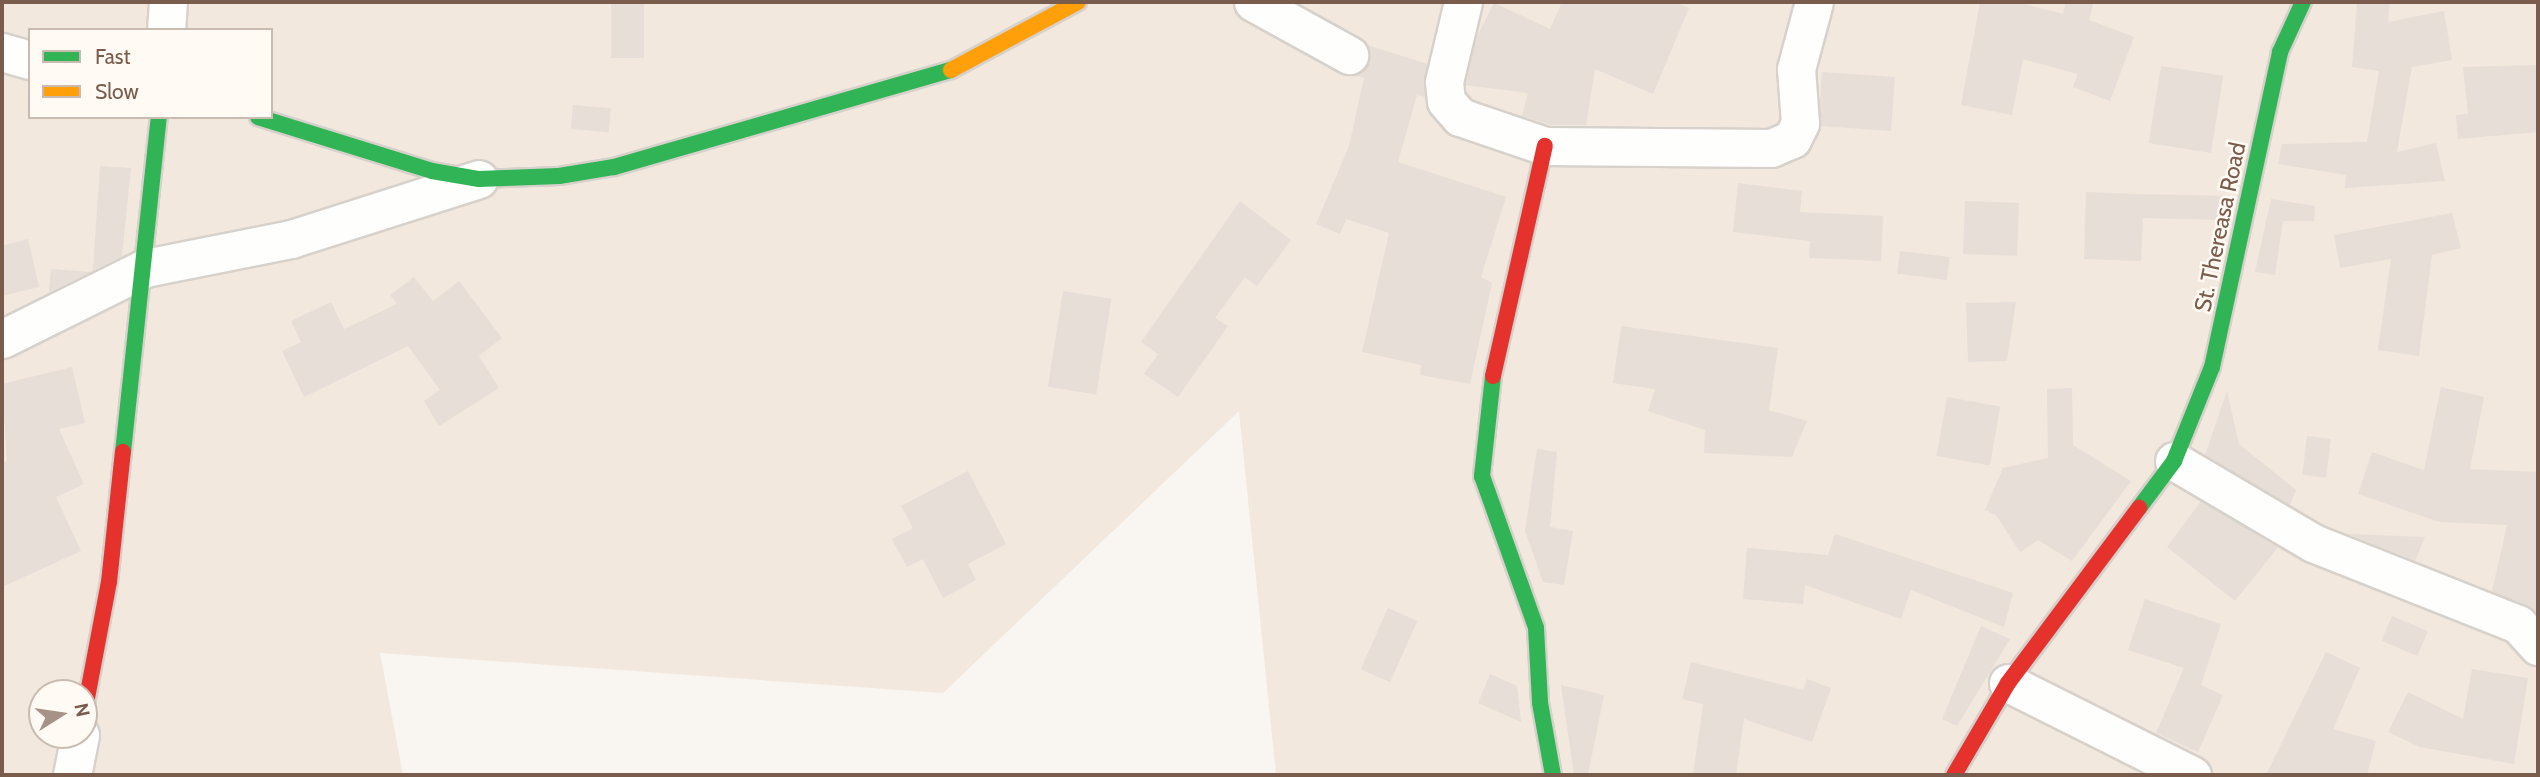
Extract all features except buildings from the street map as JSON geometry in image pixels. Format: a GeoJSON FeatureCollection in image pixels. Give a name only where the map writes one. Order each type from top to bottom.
{"type":"FeatureCollection","features":[{"type":"Feature","properties":{"kind":"street"},"geometry":{"type":"LineString","coordinates":[[166,28],[168,2]]}},
{"type":"Feature","properties":{"kind":"street"},"geometry":{"type":"LineString","coordinates":[[264,119],[432,171],[479,179],[559,176],[614,167],[949,71],[1078,2]]}},
{"type":"Feature","properties":{"kind":"street"},"geometry":{"type":"LineString","coordinates":[[1253,2],[1349,55]]}},
{"type":"Feature","properties":{"kind":"street"},"geometry":{"type":"LineString","coordinates":[[1463,2],[1444,82],[1446,101],[1460,117],[1545,146],[1785,145],[1800,122],[1796,69],[1814,2]]}},
{"type":"Feature","properties":{"kind":"street","name":"St. Thereasa Road"},"geometry":{"type":"LineString","coordinates":[[1954,775],[2008,684],[2174,461],[2212,366],[2280,52],[2302,2]]}},
{"type":"Feature","properties":{"kind":"street"},"geometry":{"type":"LineString","coordinates":[[2,52],[28,59]]}},
{"type":"Feature","properties":{"kind":"street"},"geometry":{"type":"LineString","coordinates":[[91,679],[109,582],[145,268],[159,119]]}},
{"type":"Feature","properties":{"kind":"street"},"geometry":{"type":"LineString","coordinates":[[1545,146],[1493,376],[1482,476],[1536,628],[1540,703],[1553,775]]}},
{"type":"Feature","properties":{"kind":"street"},"geometry":{"type":"LineString","coordinates":[[2,339],[145,268],[292,239],[479,179]]}},
{"type":"Feature","properties":{"kind":"street"},"geometry":{"type":"LineString","coordinates":[[2174,461],[2313,542],[2518,624],[2538,646]]}},
{"type":"Feature","properties":{"kind":"street"},"geometry":{"type":"LineString","coordinates":[[2008,684],[2192,775]]}},
{"type":"Feature","properties":{"kind":"street"},"geometry":{"type":"LineString","coordinates":[[72,775],[77,749]]}},
{"type":"Feature","properties":{"kind":"shaded area"},"geometry":{"type":"Polygon","coordinates":[[[2,2],[2538,2],[2538,775],[1276,775],[1239,411],[943,693],[380,653],[403,775],[2,775],[2,2]]]}},
{"type":"Feature","properties":{"kind":"traffic: fast"},"geometry":{"type":"LineString","coordinates":[[2139,508],[2174,461],[2212,367],[2280,52],[2303,2]]}},
{"type":"Feature","properties":{"kind":"traffic: fast"},"geometry":{"type":"LineString","coordinates":[[264,119],[432,171],[479,179],[559,176],[614,167],[951,70]]}},
{"type":"Feature","properties":{"kind":"traffic: fast"},"geometry":{"type":"LineString","coordinates":[[123,452],[159,119]]}},
{"type":"Feature","properties":{"kind":"traffic: fast"},"geometry":{"type":"LineString","coordinates":[[1493,376],[1482,476],[1536,628],[1540,703],[1553,775]]}},
{"type":"Feature","properties":{"kind":"traffic: slow"},"geometry":{"type":"LineString","coordinates":[[951,70],[1078,2]]}},
{"type":"Feature","properties":{"kind":"traffic: jam"},"geometry":{"type":"LineString","coordinates":[[1493,376],[1545,146]]}},
{"type":"Feature","properties":{"kind":"traffic: jam"},"geometry":{"type":"LineString","coordinates":[[91,679],[109,582],[123,452]]}},
{"type":"Feature","properties":{"kind":"traffic: jam"},"geometry":{"type":"LineString","coordinates":[[1954,775],[2008,683],[2139,508]]}}]}
